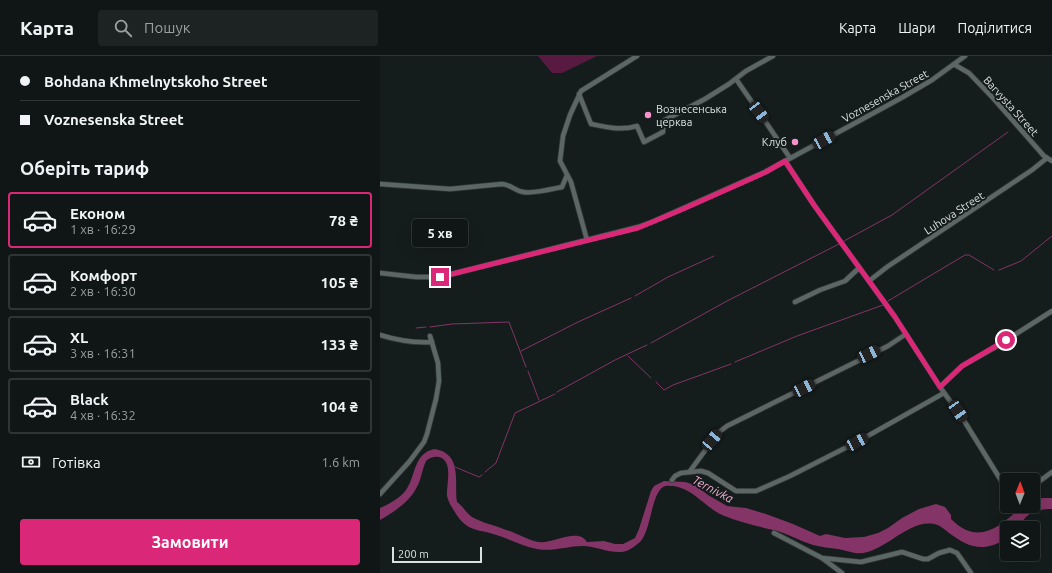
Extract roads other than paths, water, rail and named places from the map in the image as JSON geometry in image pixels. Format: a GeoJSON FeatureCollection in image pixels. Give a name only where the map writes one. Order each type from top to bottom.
{"type":"FeatureCollection","features":[{"type":"Feature","properties":{"kind":"street"},"geometry":{"type":"LineString","coordinates":[[587,240],[572,186],[560,161],[565,128],[581,91],[630,58],[637,56]]}},
{"type":"Feature","properties":{"kind":"street"},"geometry":{"type":"LineString","coordinates":[[579,94],[591,124],[619,129],[636,126],[644,142],[663,132],[663,121],[684,111],[736,79],[746,71],[773,56]]}},
{"type":"Feature","properties":{"kind":"street","name":"Voznesenska Street"},"geometry":{"type":"LineString","coordinates":[[380,273],[440,277],[638,228],[766,172],[903,97],[955,65],[965,56]]}},
{"type":"Feature","properties":{"kind":"street","name":"Barvysta Street"},"geometry":{"type":"LineString","coordinates":[[955,65],[969,73],[1047,158],[1052,161]]}},
{"type":"Feature","properties":{"kind":"street"},"geometry":{"type":"LineString","coordinates":[[736,79],[765,121],[814,205],[906,334],[944,393],[954,404],[1000,479]]}},
{"type":"Feature","properties":{"kind":"street","name":"Luhova Street"},"geometry":{"type":"LineString","coordinates":[[869,281],[887,267],[1032,170],[1047,158]]}},
{"type":"Feature","properties":{"kind":"street"},"geometry":{"type":"LineString","coordinates":[[562,187],[567,175]]}},
{"type":"Feature","properties":{"kind":"street"},"geometry":{"type":"LineString","coordinates":[[380,184],[450,189],[502,184],[509,185],[519,191],[526,192],[572,186]]}},
{"type":"Feature","properties":{"kind":"street"},"geometry":{"type":"LineString","coordinates":[[795,302],[845,280],[859,268]]}},
{"type":"Feature","properties":{"kind":"street"},"geometry":{"type":"LineString","coordinates":[[940,387],[962,366],[994,348],[1052,311]]}},
{"type":"Feature","properties":{"kind":"street"},"geometry":{"type":"LineString","coordinates":[[690,471],[712,440],[727,426],[888,346],[906,334]]}},
{"type":"Feature","properties":{"kind":"street"},"geometry":{"type":"LineString","coordinates":[[380,335],[415,342],[432,342]]}},
{"type":"Feature","properties":{"kind":"street"},"geometry":{"type":"LineString","coordinates":[[380,494],[409,462],[424,442],[427,434],[439,381],[438,363],[430,336]]}},
{"type":"Feature","properties":{"kind":"street"},"geometry":{"type":"LineString","coordinates":[[672,480],[678,473],[701,471],[708,473],[736,491],[756,491],[790,476],[857,442],[944,393]]}},
{"type":"Feature","properties":{"kind":"street"},"geometry":{"type":"LineString","coordinates":[[1040,481],[1052,472]]}},
{"type":"Feature","properties":{"kind":"street"},"geometry":{"type":"LineString","coordinates":[[774,533],[822,558],[842,573]]}},
{"type":"Feature","properties":{"kind":"street"},"geometry":{"type":"LineString","coordinates":[[822,558],[861,562],[870,561],[897,552],[907,553],[923,560],[947,550],[957,553],[971,573]]}},
{"type":"Feature","properties":{"kind":"waterway"},"geometry":{"type":"LineString","coordinates":[[844,241],[892,215],[1008,132]]}},
{"type":"Feature","properties":{"kind":"waterway"},"geometry":{"type":"LineString","coordinates":[[999,270],[1021,261],[1052,236]]}},
{"type":"Feature","properties":{"kind":"waterway"},"geometry":{"type":"LineString","coordinates":[[651,343],[727,301],[839,244]]}},
{"type":"Feature","properties":{"kind":"waterway"},"geometry":{"type":"LineString","coordinates":[[888,301],[965,255],[969,255],[994,270]]}},
{"type":"Feature","properties":{"kind":"waterway"},"geometry":{"type":"LineString","coordinates":[[635,296],[668,277],[714,256]]}},
{"type":"Feature","properties":{"kind":"waterway"},"geometry":{"type":"LineString","coordinates":[[521,351],[578,322],[631,298]]}},
{"type":"Feature","properties":{"kind":"waterway"},"geometry":{"type":"LineString","coordinates":[[735,362],[797,336],[883,305]]}},
{"type":"Feature","properties":{"kind":"waterway"},"geometry":{"type":"LineString","coordinates":[[430,327],[452,324],[509,322],[526,367]]}},
{"type":"Feature","properties":{"kind":"waterway"},"geometry":{"type":"LineString","coordinates":[[416,328],[426,327]]}},
{"type":"Feature","properties":{"kind":"waterway"},"geometry":{"type":"LineString","coordinates":[[557,392],[615,360],[647,345]]}},
{"type":"Feature","properties":{"kind":"waterway"},"geometry":{"type":"LineString","coordinates":[[628,356],[651,378]]}},
{"type":"Feature","properties":{"kind":"waterway"},"geometry":{"type":"LineString","coordinates":[[656,382],[664,390],[673,385],[731,364]]}},
{"type":"Feature","properties":{"kind":"waterway"},"geometry":{"type":"LineString","coordinates":[[528,371],[539,400]]}},
{"type":"Feature","properties":{"kind":"waterway"},"geometry":{"type":"LineString","coordinates":[[485,472],[496,463],[515,413],[555,394]]}},
{"type":"Feature","properties":{"kind":"waterway"},"geometry":{"type":"LineString","coordinates":[[455,467],[479,477],[482,475]]}},
{"type":"Feature","properties":{"kind":"place","name":"Вознесенська церква"},"geometry":{"type":"Point","coordinates":[648,115]}},
{"type":"Feature","properties":{"kind":"place","name":"Клуб"},"geometry":{"type":"Point","coordinates":[795,142]}},
{"type":"Feature","properties":{"kind":"water label","name":"Ternivka"},"geometry":{"type":"Point","coordinates":[713,489]}}]}
